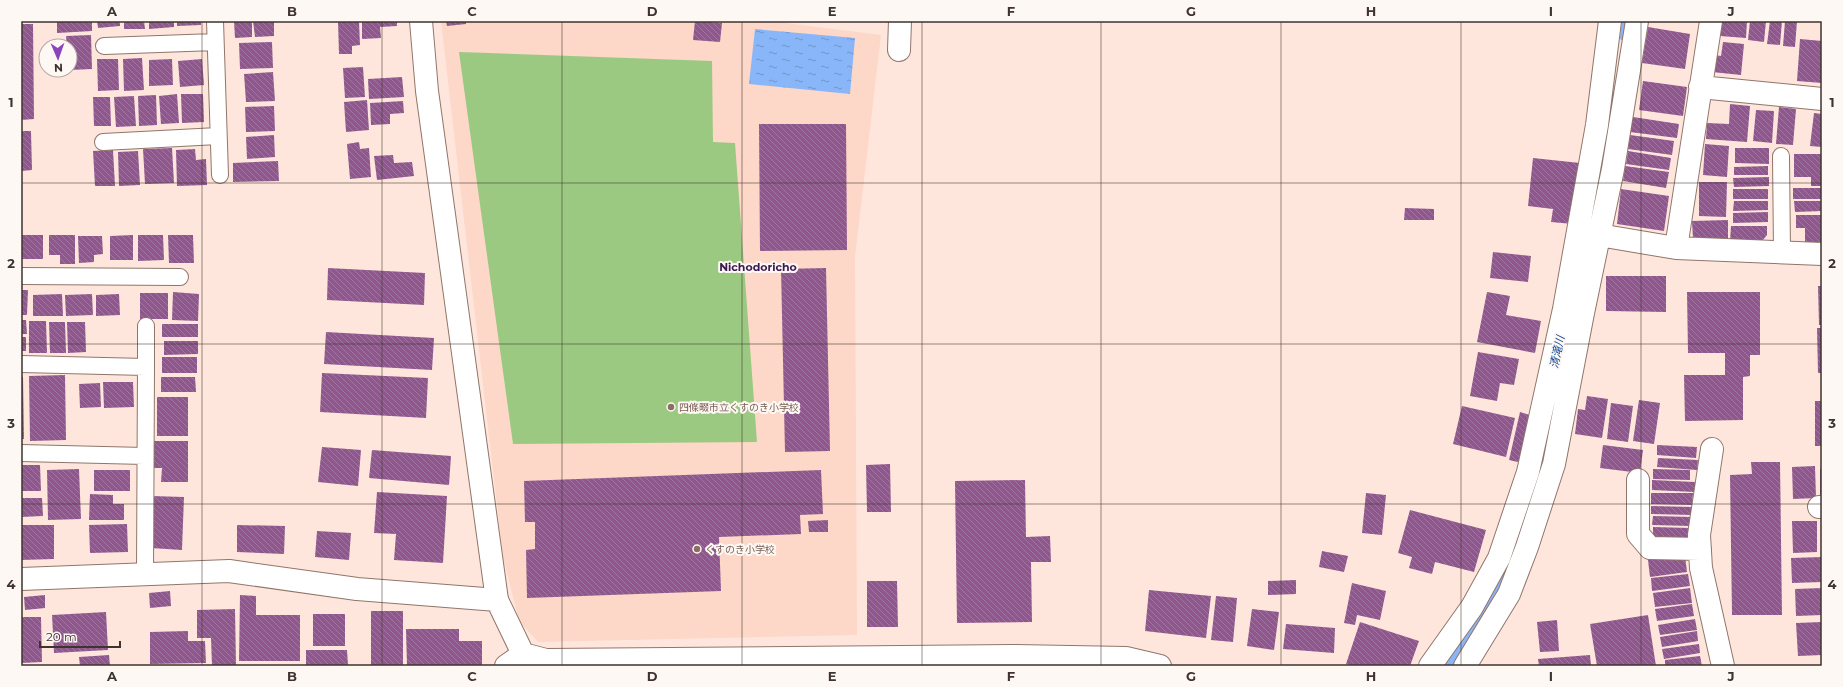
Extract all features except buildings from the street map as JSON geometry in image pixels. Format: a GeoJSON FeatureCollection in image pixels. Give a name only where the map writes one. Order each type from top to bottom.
{"type":"FeatureCollection","features":[{"type":"Feature","properties":{"kind":"street"},"geometry":{"type":"LineString","coordinates":[[421,21],[427,92],[497,600],[514,660],[701,662],[951,661],[1126,658],[1160,666]]}},
{"type":"Feature","properties":{"kind":"street"},"geometry":{"type":"LineString","coordinates":[[900,21],[900,50]]}},
{"type":"Feature","properties":{"kind":"street"},"geometry":{"type":"LineString","coordinates":[[1465,666],[1509,594],[1528,547],[1554,464],[1574,311],[1577,231],[1597,126],[1610,21]]}},
{"type":"Feature","properties":{"kind":"street"},"geometry":{"type":"LineString","coordinates":[[1430,666],[1472,607],[1499,558],[1528,472],[1574,311],[1601,235],[1632,62],[1637,21]]}},
{"type":"Feature","properties":{"kind":"street"},"geometry":{"type":"LineString","coordinates":[[1676,248],[1711,21]]}},
{"type":"Feature","properties":{"kind":"street"},"geometry":{"type":"LineString","coordinates":[[1700,87],[1822,99]]}},
{"type":"Feature","properties":{"kind":"street"},"geometry":{"type":"LineString","coordinates":[[1577,231],[1676,248],[1822,254]]}},
{"type":"Feature","properties":{"kind":"street"},"geometry":{"type":"LineString","coordinates":[[1712,449],[1699,534],[1701,568],[1723,666]]}},
{"type":"Feature","properties":{"kind":"street"},"geometry":{"type":"LineString","coordinates":[[1638,480],[1638,534],[1646,544],[1650,548],[1700,549]]}},
{"type":"Feature","properties":{"kind":"street"},"geometry":{"type":"LineString","coordinates":[[21,579],[229,571],[357,589],[497,600]]}},
{"type":"Feature","properties":{"kind":"lane"},"geometry":{"type":"LineString","coordinates":[[215,21],[220,175]]}},
{"type":"Feature","properties":{"kind":"lane"},"geometry":{"type":"LineString","coordinates":[[104,46],[215,42]]}},
{"type":"Feature","properties":{"kind":"lane"},"geometry":{"type":"LineString","coordinates":[[103,142],[218,136]]}},
{"type":"Feature","properties":{"kind":"lane"},"geometry":{"type":"LineString","coordinates":[[1781,156],[1782,252]]}},
{"type":"Feature","properties":{"kind":"lane"},"geometry":{"type":"LineString","coordinates":[[21,276],[180,278]]}},
{"type":"Feature","properties":{"kind":"lane"},"geometry":{"type":"LineString","coordinates":[[145,574],[146,326]]}},
{"type":"Feature","properties":{"kind":"lane"},"geometry":{"type":"LineString","coordinates":[[21,364],[146,367]]}},
{"type":"Feature","properties":{"kind":"lane"},"geometry":{"type":"LineString","coordinates":[[21,453],[145,456]]}},
{"type":"Feature","properties":{"kind":"shaded area","name":"四條畷市立くすのき小学校"},"geometry":{"type":"Polygon","coordinates":[[[441,21],[770,21],[881,35],[855,257],[857,635],[538,642],[519,621],[503,557],[441,21]]]}},
{"type":"Feature","properties":{"kind":"green space"},"geometry":{"type":"Polygon","coordinates":[[[459,52],[712,61],[713,142],[735,143],[757,442],[513,444],[459,52]]]}},
{"type":"Feature","properties":{"kind":"water"},"geometry":{"type":"Polygon","coordinates":[[[755,29],[855,38],[850,94],[749,84],[755,29]]]}},
{"type":"Feature","properties":{"kind":"waterway","name":"清滝川"},"geometry":{"type":"LineString","coordinates":[[1624,37],[1626,21]]}},
{"type":"Feature","properties":{"kind":"waterway","name":"清滝川"},"geometry":{"type":"LineString","coordinates":[[1447,666],[1481,617],[1509,569]]}},
{"type":"Feature","properties":{"kind":"place","name":"四條畷市立くすのき小学校"},"geometry":{"type":"Point","coordinates":[671,407]}},
{"type":"Feature","properties":{"kind":"place","name":"くすのき小学校"},"geometry":{"type":"Point","coordinates":[697,549]}},
{"type":"Feature","properties":{"kind":"district","name":"Nichodoricho"},"geometry":{"type":"Point","coordinates":[758,267]}}]}
